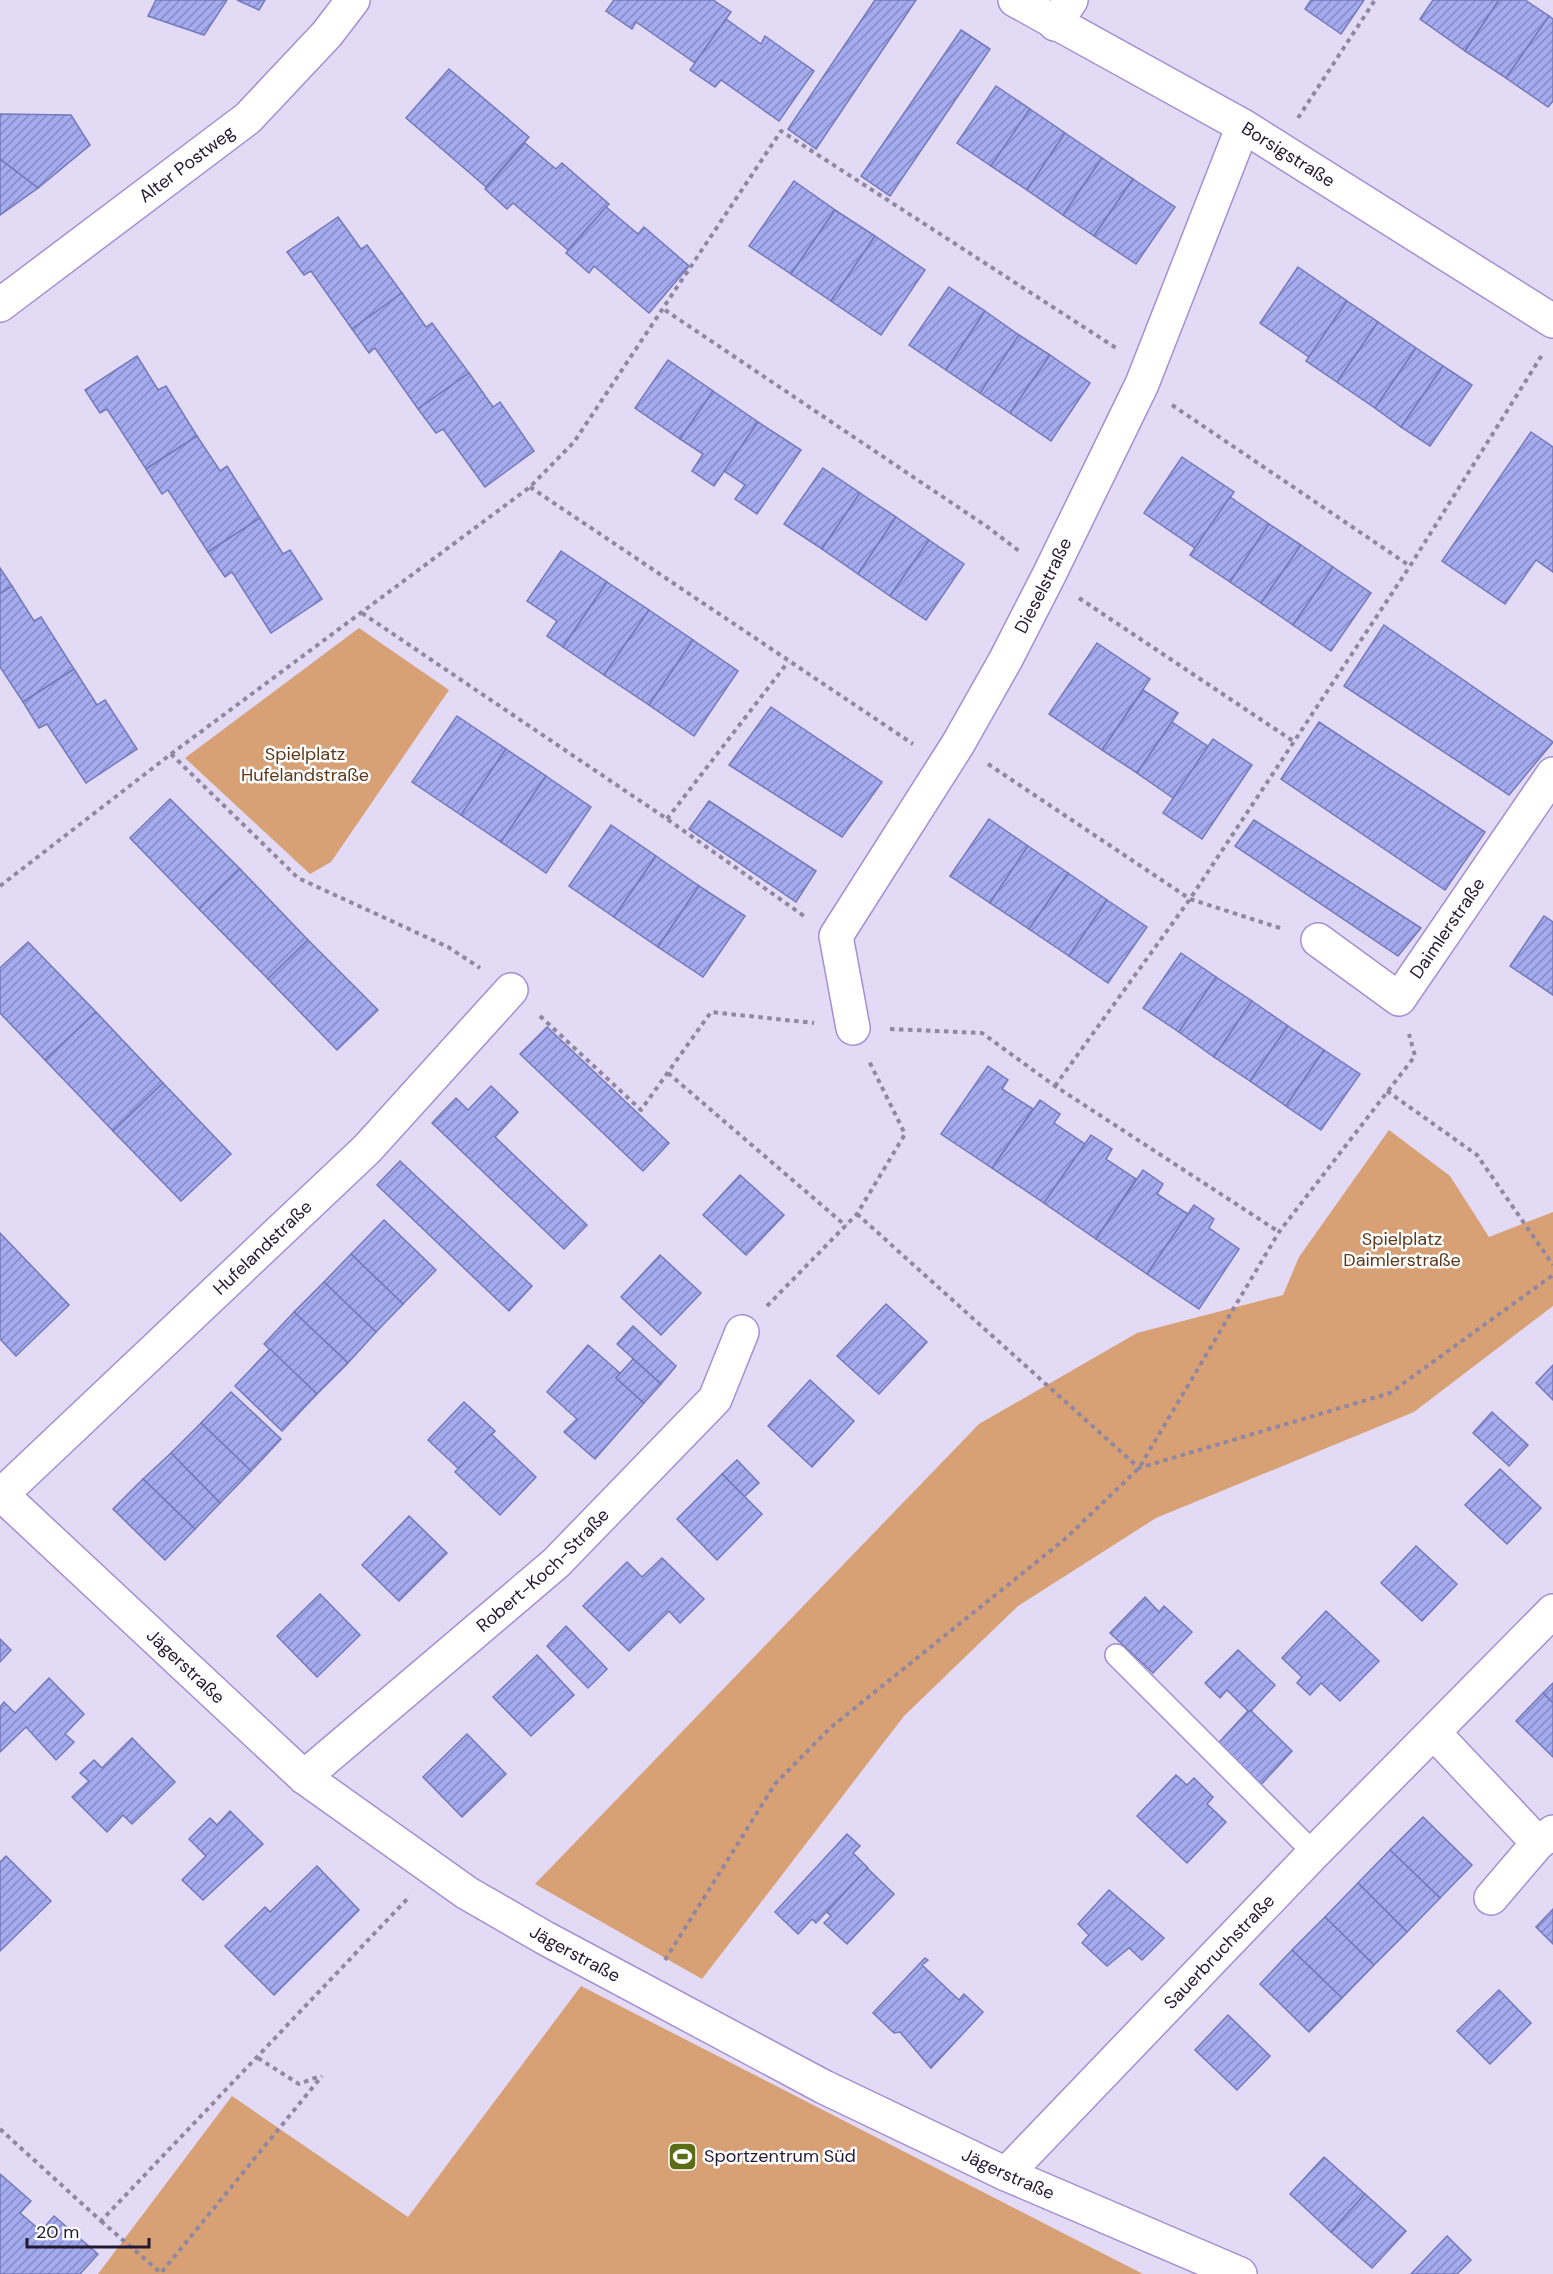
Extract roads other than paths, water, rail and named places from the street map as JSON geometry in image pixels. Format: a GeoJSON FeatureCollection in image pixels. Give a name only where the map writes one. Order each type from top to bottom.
{"type":"FeatureCollection","features":[{"type":"Feature","properties":{"kind":"street","name":"Alter Postweg"},"geometry":{"type":"LineString","coordinates":[[0,305],[248,118],[327,34],[353,0]]}},
{"type":"Feature","properties":{"kind":"street","name":"Borsigstraße"},"geometry":{"type":"LineString","coordinates":[[1015,0],[1063,12],[1278,148],[1550,334]]}},
{"type":"Feature","properties":{"kind":"street","name":"Dieselstraße"},"geometry":{"type":"LineString","coordinates":[[853,1028],[836,936],[951,755],[1006,659],[1049,575],[1144,376],[1243,126]]}},
{"type":"Feature","properties":{"kind":"street","name":"Daimlerstraße"},"geometry":{"type":"LineString","coordinates":[[1318,940],[1399,999],[1553,774]]}},
{"type":"Feature","properties":{"kind":"street","name":"Hufelandstraße"},"geometry":{"type":"LineString","coordinates":[[1,1494],[367,1149],[512,990]]}},
{"type":"Feature","properties":{"kind":"street","name":"Robert-Koch-Straße"},"geometry":{"type":"LineString","coordinates":[[304,1777],[556,1563],[715,1399],[742,1332]]}},
{"type":"Feature","properties":{"kind":"street","name":"Jägerstraße"},"geometry":{"type":"LineString","coordinates":[[1,1494],[304,1777],[466,1893],[545,1938],[824,2087],[1006,2174],[1240,2274]]}},
{"type":"Feature","properties":{"kind":"street","name":"Sauerbruchstraße"},"geometry":{"type":"LineString","coordinates":[[1006,2174],[1314,1853],[1435,1734],[1553,1611]]}},
{"type":"Feature","properties":{"kind":"street"},"geometry":{"type":"LineString","coordinates":[[1435,1734],[1545,1838],[1491,1898]]}},
{"type":"Feature","properties":{"kind":"lane"},"geometry":{"type":"LineString","coordinates":[[1116,1655],[1314,1853]]}},
{"type":"Feature","properties":{"kind":"place","name":"Sportzentrum Süd"},"geometry":{"type":"Point","coordinates":[683,2156]}},
{"type":"Feature","properties":{"kind":"park label","name":"Spielplatz Hufelandstraße"},"geometry":{"type":"Point","coordinates":[305,764]}},
{"type":"Feature","properties":{"kind":"park label","name":"Spielplatz Daimlerstraße"},"geometry":{"type":"Point","coordinates":[1402,1249]}}]}
